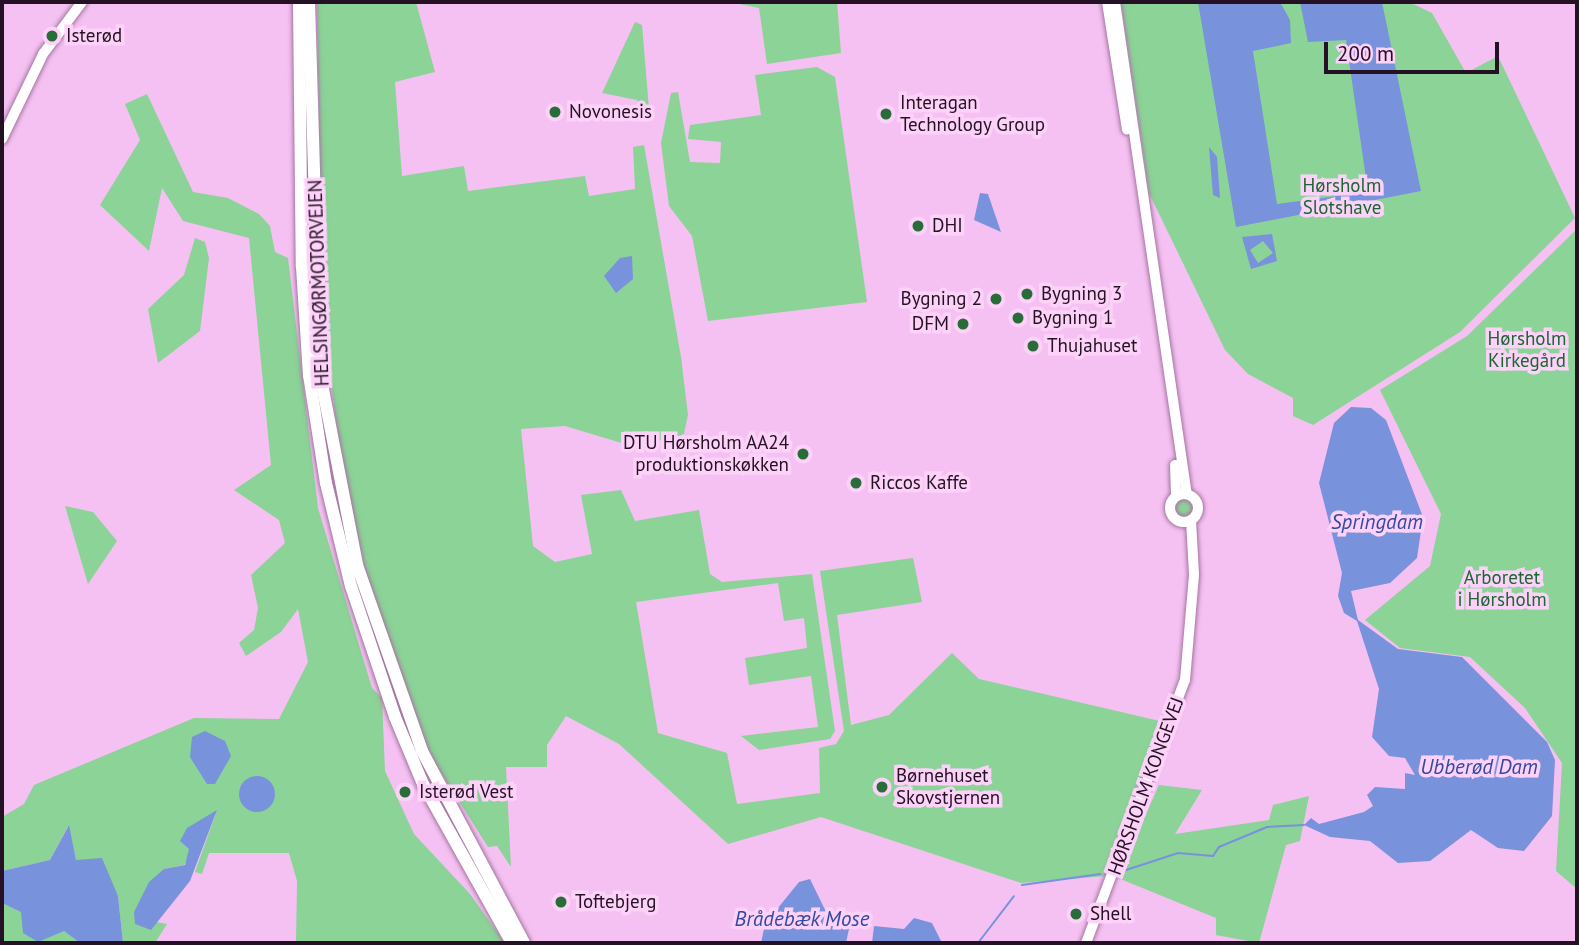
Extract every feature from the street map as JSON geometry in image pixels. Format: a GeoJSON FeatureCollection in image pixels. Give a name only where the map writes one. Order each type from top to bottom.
{"type":"FeatureCollection","features":[{"type":"Feature","properties":{"kind":"highway","name":"HELSINGØRMOTORVEJEN"},"geometry":{"type":"LineString","coordinates":[[299,2],[302,267],[309,375],[326,483],[351,586],[395,717],[430,796],[512,943]]}},
{"type":"Feature","properties":{"kind":"highway","name":"HELSINGØRMOTORVEJEN"},"geometry":{"type":"LineString","coordinates":[[309,2],[320,374],[348,528],[414,735],[463,839],[524,943]]}},
{"type":"Feature","properties":{"kind":"main road"},"geometry":{"type":"LineString","coordinates":[[2,139],[43,54],[82,2]]}},
{"type":"Feature","properties":{"kind":"main road"},"geometry":{"type":"LineString","coordinates":[[1107,2],[1135,160]]}},
{"type":"Feature","properties":{"kind":"main road"},"geometry":{"type":"LineString","coordinates":[[1115,2],[1181,495],[1170,510],[1186,521],[1198,506],[1181,495]]}},
{"type":"Feature","properties":{"kind":"main road"},"geometry":{"type":"LineString","coordinates":[[1110,21],[1129,99]]}},
{"type":"Feature","properties":{"kind":"main road","name":"HØRSHOLM KONGEVEJ"},"geometry":{"type":"LineString","coordinates":[[1086,943],[1170,730],[1191,644],[1192,583],[1186,521]]}},
{"type":"Feature","properties":{"kind":"green space"},"geometry":{"type":"Polygon","coordinates":[[[317,2],[416,2],[435,72],[395,82],[402,176],[464,166],[468,191],[585,176],[589,196],[635,189],[633,147],[644,145],[681,357],[688,415],[683,438],[625,444],[565,426],[521,429],[533,546],[555,562],[592,554],[581,495],[621,490],[635,521],[699,510],[710,574],[722,582],[812,574],[835,731],[830,739],[759,750],[741,736],[818,727],[811,676],[749,685],[745,658],[807,648],[804,618],[784,621],[778,583],[636,602],[658,733],[727,753],[737,804],[820,793],[819,748],[836,744],[844,731],[820,571],[913,558],[922,602],[837,615],[851,725],[889,715],[952,653],[979,679],[1164,722],[1106,876],[1021,883],[821,817],[728,844],[619,744],[566,716],[547,745],[547,767],[506,767],[511,867],[497,846],[488,847],[429,754],[369,584],[344,482],[322,313],[317,2]]]}},
{"type":"Feature","properties":{"kind":"green space"},"geometry":{"type":"Polygon","coordinates":[[[730,2],[837,2],[841,53],[767,64],[759,8],[730,2]]]}},
{"type":"Feature","properties":{"kind":"green space","name":"Hørsholm Slotshave"},"geometry":{"type":"Polygon","coordinates":[[[1121,2],[1409,2],[1432,13],[1466,73],[1498,56],[1575,218],[1460,332],[1313,425],[1293,416],[1293,398],[1248,374],[1225,350],[1149,193],[1121,2]]]}},
{"type":"Feature","properties":{"kind":"green space"},"geometry":{"type":"Polygon","coordinates":[[[635,22],[642,25],[650,121],[637,100],[602,93],[635,22]]]}},
{"type":"Feature","properties":{"kind":"green space"},"geometry":{"type":"Polygon","coordinates":[[[817,67],[835,77],[867,302],[708,321],[692,236],[669,206],[661,143],[671,93],[678,92],[690,162],[720,163],[721,142],[688,139],[690,125],[761,115],[755,75],[817,67]]]}},
{"type":"Feature","properties":{"kind":"green space"},"geometry":{"type":"Polygon","coordinates":[[[147,94],[193,192],[228,198],[259,214],[270,226],[275,252],[288,258],[318,508],[372,688],[382,698],[385,771],[414,834],[470,894],[505,943],[296,943],[297,881],[289,853],[209,853],[202,874],[195,872],[217,810],[184,865],[164,869],[134,912],[151,929],[156,922],[167,924],[155,943],[123,943],[118,896],[76,860],[68,826],[50,860],[2,871],[2,817],[24,804],[34,785],[194,718],[279,719],[308,662],[298,609],[281,632],[246,656],[239,643],[254,630],[258,608],[251,575],[285,543],[279,520],[234,490],[271,465],[249,238],[183,221],[162,188],[149,251],[100,205],[140,140],[125,104],[147,94]]]}},
{"type":"Feature","properties":{"kind":"green space","name":"Arboretet i Hørsholm"},"geometry":{"type":"Polygon","coordinates":[[[1577,229],[1577,889],[1556,871],[1562,763],[1525,708],[1470,657],[1400,648],[1365,620],[1430,566],[1441,514],[1380,390],[1467,336],[1577,229]]]}},
{"type":"Feature","properties":{"kind":"green space"},"geometry":{"type":"Polygon","coordinates":[[[195,238],[205,242],[209,258],[200,331],[158,363],[148,309],[184,275],[195,238]]]}},
{"type":"Feature","properties":{"kind":"green space"},"geometry":{"type":"Polygon","coordinates":[[[1181,500],[1187,500],[1192,508],[1190,514],[1181,516],[1176,511],[1176,505],[1181,500]]]}},
{"type":"Feature","properties":{"kind":"green space"},"geometry":{"type":"Polygon","coordinates":[[[65,506],[93,512],[117,541],[88,584],[65,506]]]}},
{"type":"Feature","properties":{"kind":"green space"},"geometry":{"type":"Polygon","coordinates":[[[1159,785],[1202,790],[1175,834],[1269,820],[1273,805],[1309,796],[1300,841],[1286,845],[1259,943],[1216,935],[1216,918],[1118,878],[1159,785]]]}},
{"type":"Feature","properties":{"kind":"green space"},"geometry":{"type":"Polygon","coordinates":[[[2,903],[64,931],[80,943],[2,943],[2,903]]]}},
{"type":"Feature","properties":{"kind":"water"},"geometry":{"type":"Polygon","coordinates":[[[1198,2],[1280,2],[1290,20],[1291,43],[1253,51],[1277,204],[1368,192],[1346,40],[1308,42],[1300,2],[1382,2],[1421,191],[1236,227],[1198,2]]]}},
{"type":"Feature","properties":{"kind":"water"},"geometry":{"type":"Polygon","coordinates":[[[1209,147],[1217,157],[1220,198],[1213,195],[1209,147]]]}},
{"type":"Feature","properties":{"kind":"water"},"geometry":{"type":"Polygon","coordinates":[[[980,193],[988,194],[1001,232],[974,220],[980,193]]]}},
{"type":"Feature","properties":{"kind":"water"},"geometry":{"type":"Polygon","coordinates":[[[1272,234],[1277,261],[1251,269],[1242,237],[1272,234]],[[1263,241],[1250,250],[1258,263],[1273,253],[1263,241]]]}},
{"type":"Feature","properties":{"kind":"water"},"geometry":{"type":"Polygon","coordinates":[[[632,256],[633,279],[616,293],[604,276],[620,258],[632,256]]]}},
{"type":"Feature","properties":{"kind":"water","name":"Ubberød Dam"},"geometry":{"type":"Polygon","coordinates":[[[1351,407],[1371,408],[1386,420],[1423,517],[1417,558],[1390,583],[1351,591],[1358,620],[1398,649],[1462,657],[1547,742],[1555,760],[1552,816],[1524,851],[1498,848],[1471,830],[1430,861],[1398,863],[1370,841],[1330,837],[1304,825],[1311,818],[1319,824],[1364,812],[1373,806],[1367,795],[1375,787],[1405,789],[1405,773],[1415,775],[1405,758],[1389,756],[1372,737],[1379,689],[1357,621],[1344,613],[1338,596],[1342,573],[1319,483],[1334,423],[1351,407]]]}},
{"type":"Feature","properties":{"kind":"water"},"geometry":{"type":"Polygon","coordinates":[[[205,731],[225,741],[231,756],[215,784],[207,784],[190,757],[192,737],[205,731]]]}},
{"type":"Feature","properties":{"kind":"water"},"geometry":{"type":"Polygon","coordinates":[[[257,776],[270,781],[275,794],[270,807],[257,812],[244,807],[239,794],[244,781],[257,776]]]}},
{"type":"Feature","properties":{"kind":"water"},"geometry":{"type":"Polygon","coordinates":[[[217,810],[190,881],[151,930],[135,924],[134,912],[149,882],[164,869],[185,865],[189,849],[180,841],[187,828],[217,810]]]}},
{"type":"Feature","properties":{"kind":"water"},"geometry":{"type":"Polygon","coordinates":[[[69,825],[76,860],[102,858],[118,896],[123,943],[80,943],[64,931],[38,942],[23,933],[21,912],[2,903],[2,871],[50,860],[69,825]]]}},
{"type":"Feature","properties":{"kind":"water","name":"Brådebæk Mose"},"geometry":{"type":"Polygon","coordinates":[[[810,879],[830,920],[840,911],[850,924],[846,943],[761,943],[765,924],[799,882],[810,879]]]}},
{"type":"Feature","properties":{"kind":"water","name":"Brådebæk Mose"},"geometry":{"type":"Polygon","coordinates":[[[914,918],[932,923],[942,943],[872,943],[874,926],[904,929],[914,918]]]}},
{"type":"Feature","properties":{"kind":"waterway"},"geometry":{"type":"LineString","coordinates":[[1123,871],[1178,853],[1213,856],[1219,847],[1267,827],[1304,825]]}},
{"type":"Feature","properties":{"kind":"waterway"},"geometry":{"type":"LineString","coordinates":[[1022,885],[1100,874]]}},
{"type":"Feature","properties":{"kind":"waterway"},"geometry":{"type":"LineString","coordinates":[[978,943],[1014,896]]}},
{"type":"Feature","properties":{"kind":"place","name":"Isterød"},"geometry":{"type":"Point","coordinates":[52,36]}},
{"type":"Feature","properties":{"kind":"place","name":"Novonesis"},"geometry":{"type":"Point","coordinates":[555,112]}},
{"type":"Feature","properties":{"kind":"place","name":"Interagan Technology Group"},"geometry":{"type":"Point","coordinates":[886,114]}},
{"type":"Feature","properties":{"kind":"place","name":"DHI"},"geometry":{"type":"Point","coordinates":[918,226]}},
{"type":"Feature","properties":{"kind":"place","name":"Bygning 3"},"geometry":{"type":"Point","coordinates":[1027,294]}},
{"type":"Feature","properties":{"kind":"place","name":"Bygning 2"},"geometry":{"type":"Point","coordinates":[996,299]}},
{"type":"Feature","properties":{"kind":"place","name":"Bygning 1"},"geometry":{"type":"Point","coordinates":[1018,318]}},
{"type":"Feature","properties":{"kind":"place","name":"DFM"},"geometry":{"type":"Point","coordinates":[963,324]}},
{"type":"Feature","properties":{"kind":"place","name":"Thujahuset"},"geometry":{"type":"Point","coordinates":[1033,346]}},
{"type":"Feature","properties":{"kind":"place","name":"DTU Hørsholm AA24 produktionskøkken"},"geometry":{"type":"Point","coordinates":[803,454]}},
{"type":"Feature","properties":{"kind":"place","name":"Riccos Kaffe"},"geometry":{"type":"Point","coordinates":[856,483]}},
{"type":"Feature","properties":{"kind":"place","name":"Børnehuset Skovstjernen"},"geometry":{"type":"Point","coordinates":[882,787]}},
{"type":"Feature","properties":{"kind":"place","name":"Isterød Vest"},"geometry":{"type":"Point","coordinates":[405,792]}},
{"type":"Feature","properties":{"kind":"place","name":"Toftebjerg"},"geometry":{"type":"Point","coordinates":[561,902]}},
{"type":"Feature","properties":{"kind":"place","name":"Shell"},"geometry":{"type":"Point","coordinates":[1076,914]}},
{"type":"Feature","properties":{"kind":"park label","name":"Hørsholm Kirkegård"},"geometry":{"type":"Point","coordinates":[1527,350]}},
{"type":"Feature","properties":{"kind":"water label","name":"Springdam"},"geometry":{"type":"Point","coordinates":[1377,522]}}]}
